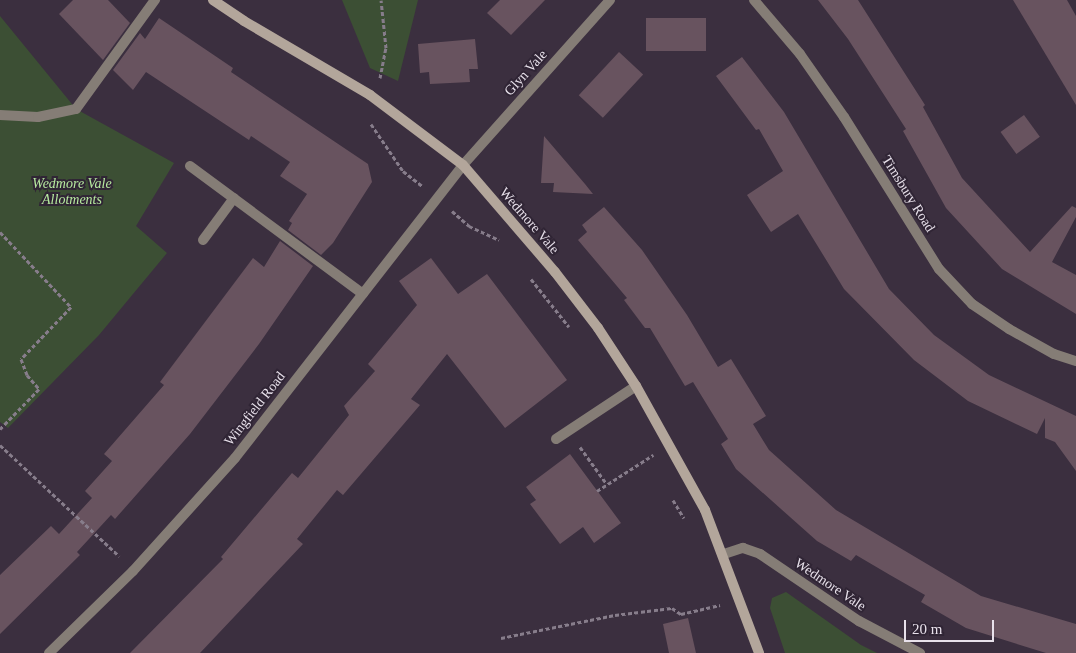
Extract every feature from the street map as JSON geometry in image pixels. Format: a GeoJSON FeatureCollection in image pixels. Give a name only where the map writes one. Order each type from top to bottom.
{"type":"FeatureCollection","features":[{"type":"Feature","properties":{"kind":"street"},"geometry":{"type":"LineString","coordinates":[[0,115],[38,117],[76,109],[155,0]]}},
{"type":"Feature","properties":{"kind":"street","name":"Wedmore Vale"},"geometry":{"type":"LineString","coordinates":[[213,0],[244,22],[370,95],[463,165],[560,279],[636,386],[705,510],[724,554],[759,653]]}},
{"type":"Feature","properties":{"kind":"street","name":"Glyn Vale"},"geometry":{"type":"LineString","coordinates":[[463,165],[610,0]]}},
{"type":"Feature","properties":{"kind":"street","name":"Timsbury Road"},"geometry":{"type":"LineString","coordinates":[[754,0],[800,54],[838,109],[938,269],[972,304],[1009,329],[1054,354],[1076,361]]}},
{"type":"Feature","properties":{"kind":"street","name":"Wingfield Road"},"geometry":{"type":"LineString","coordinates":[[50,653],[134,571],[235,458],[463,165]]}},
{"type":"Feature","properties":{"kind":"street"},"geometry":{"type":"LineString","coordinates":[[190,166],[363,294]]}},
{"type":"Feature","properties":{"kind":"street"},"geometry":{"type":"LineString","coordinates":[[203,240],[234,198]]}},
{"type":"Feature","properties":{"kind":"street"},"geometry":{"type":"LineString","coordinates":[[556,439],[636,386]]}},
{"type":"Feature","properties":{"kind":"street","name":"Wedmore Vale"},"geometry":{"type":"LineString","coordinates":[[724,554],[742,548],[760,554],[859,621],[920,653]]}},
{"type":"Feature","properties":{"kind":"path"},"geometry":{"type":"LineString","coordinates":[[370,95],[382,73],[386,48],[381,0]]}},
{"type":"Feature","properties":{"kind":"path"},"geometry":{"type":"LineString","coordinates":[[363,118],[375,128],[403,171]]}},
{"type":"Feature","properties":{"kind":"path"},"geometry":{"type":"LineString","coordinates":[[469,226],[502,242]]}},
{"type":"Feature","properties":{"kind":"path"},"geometry":{"type":"LineString","coordinates":[[0,232],[71,308],[21,359],[27,375],[38,389],[0,429]]}},
{"type":"Feature","properties":{"kind":"path"},"geometry":{"type":"LineString","coordinates":[[526,272],[571,329]]}},
{"type":"Feature","properties":{"kind":"path"},"geometry":{"type":"LineString","coordinates":[[568,432],[606,483]]}},
{"type":"Feature","properties":{"kind":"path"},"geometry":{"type":"LineString","coordinates":[[0,444],[134,571]]}},
{"type":"Feature","properties":{"kind":"path"},"geometry":{"type":"LineString","coordinates":[[597,491],[606,483],[669,445]]}},
{"type":"Feature","properties":{"kind":"path"},"geometry":{"type":"LineString","coordinates":[[647,449],[655,465]]}},
{"type":"Feature","properties":{"kind":"path"},"geometry":{"type":"LineString","coordinates":[[672,498],[681,515],[690,523]]}},
{"type":"Feature","properties":{"kind":"path"},"geometry":{"type":"LineString","coordinates":[[501,638],[614,615],[672,608],[682,614],[723,605],[720,596]]}},
{"type":"Feature","properties":{"kind":"green space"},"geometry":{"type":"Polygon","coordinates":[[[342,0],[418,0],[398,81],[370,68],[342,0]]]}},
{"type":"Feature","properties":{"kind":"green space","name":"Wedmore Vale Allotments"},"geometry":{"type":"Polygon","coordinates":[[[0,16],[76,109],[174,163],[136,226],[167,253],[99,335],[8,428],[0,422],[0,16]]]}},
{"type":"Feature","properties":{"kind":"green space"},"geometry":{"type":"Polygon","coordinates":[[[786,592],[861,645],[877,653],[785,653],[770,608],[772,598],[786,592]]]}},
{"type":"Feature","properties":{"kind":"building"},"geometry":{"type":"Polygon","coordinates":[[[73,0],[108,0],[130,23],[103,60],[59,14],[73,0]]]}},
{"type":"Feature","properties":{"kind":"building"},"geometry":{"type":"Polygon","coordinates":[[[500,0],[545,0],[511,35],[487,13],[500,0]]]}},
{"type":"Feature","properties":{"kind":"building"},"geometry":{"type":"Polygon","coordinates":[[[818,0],[858,0],[925,105],[923,107],[962,178],[1030,252],[1072,206],[1076,208],[1076,217],[1052,262],[1076,275],[1076,314],[1002,269],[946,208],[903,131],[906,129],[848,39],[818,0]]]}},
{"type":"Feature","properties":{"kind":"building"},"geometry":{"type":"Polygon","coordinates":[[[1013,0],[1067,0],[1076,16],[1076,105],[1013,0]]]}},
{"type":"Feature","properties":{"kind":"building"},"geometry":{"type":"Polygon","coordinates":[[[159,18],[233,68],[231,72],[368,164],[372,182],[333,243],[321,255],[288,230],[292,223],[289,221],[307,194],[280,176],[290,162],[251,136],[249,140],[146,72],[133,90],[113,70],[140,33],[145,39],[159,18]]]}},
{"type":"Feature","properties":{"kind":"building"},"geometry":{"type":"Polygon","coordinates":[[[646,18],[706,18],[706,51],[646,51],[646,18]]]}},
{"type":"Feature","properties":{"kind":"building"},"geometry":{"type":"Polygon","coordinates":[[[475,39],[478,69],[469,69],[470,82],[430,84],[429,72],[420,73],[418,44],[475,39]]]}},
{"type":"Feature","properties":{"kind":"building"},"geometry":{"type":"Polygon","coordinates":[[[619,52],[643,75],[603,118],[579,95],[619,52]]]}},
{"type":"Feature","properties":{"kind":"building"},"geometry":{"type":"Polygon","coordinates":[[[742,57],[784,112],[889,289],[934,335],[989,375],[1076,416],[1076,471],[1055,442],[1045,438],[1045,418],[1037,434],[968,401],[914,360],[844,289],[798,214],[771,232],[747,195],[783,171],[759,129],[756,130],[716,76],[742,57]]]}},
{"type":"Feature","properties":{"kind":"building"},"geometry":{"type":"Polygon","coordinates":[[[1024,115],[1040,137],[1016,154],[1001,132],[1024,115]]]}},
{"type":"Feature","properties":{"kind":"building"},"geometry":{"type":"Polygon","coordinates":[[[544,136],[593,194],[553,192],[554,183],[541,183],[544,136]]]}},
{"type":"Feature","properties":{"kind":"building"},"geometry":{"type":"Polygon","coordinates":[[[604,207],[642,250],[687,315],[718,367],[731,359],[766,416],[753,424],[769,450],[836,510],[981,596],[1076,624],[1076,653],[1046,653],[966,628],[921,602],[925,595],[856,555],[851,561],[817,541],[736,469],[721,444],[728,439],[693,382],[685,386],[650,328],[645,328],[624,300],[627,298],[578,240],[587,232],[582,225],[604,207]]]}},
{"type":"Feature","properties":{"kind":"building"},"geometry":{"type":"Polygon","coordinates":[[[280,241],[313,266],[259,344],[190,434],[115,519],[111,515],[77,552],[80,555],[0,634],[0,575],[51,526],[59,534],[92,498],[85,491],[112,461],[104,454],[164,385],[160,382],[253,258],[264,267],[280,241]]]}},
{"type":"Feature","properties":{"kind":"building"},"geometry":{"type":"Polygon","coordinates":[[[431,258],[458,294],[487,274],[567,380],[505,428],[447,354],[411,399],[420,405],[343,495],[337,490],[297,539],[303,544],[200,653],[130,653],[223,559],[221,557],[292,473],[298,478],[349,415],[344,406],[375,371],[368,364],[417,305],[399,281],[431,258]]]}},
{"type":"Feature","properties":{"kind":"building"},"geometry":{"type":"Polygon","coordinates":[[[570,454],[621,523],[594,543],[583,527],[560,544],[530,504],[536,500],[526,487],[570,454]]]}},
{"type":"Feature","properties":{"kind":"building"},"geometry":{"type":"Polygon","coordinates":[[[688,618],[696,653],[669,653],[663,624],[688,618]]]}}]}
